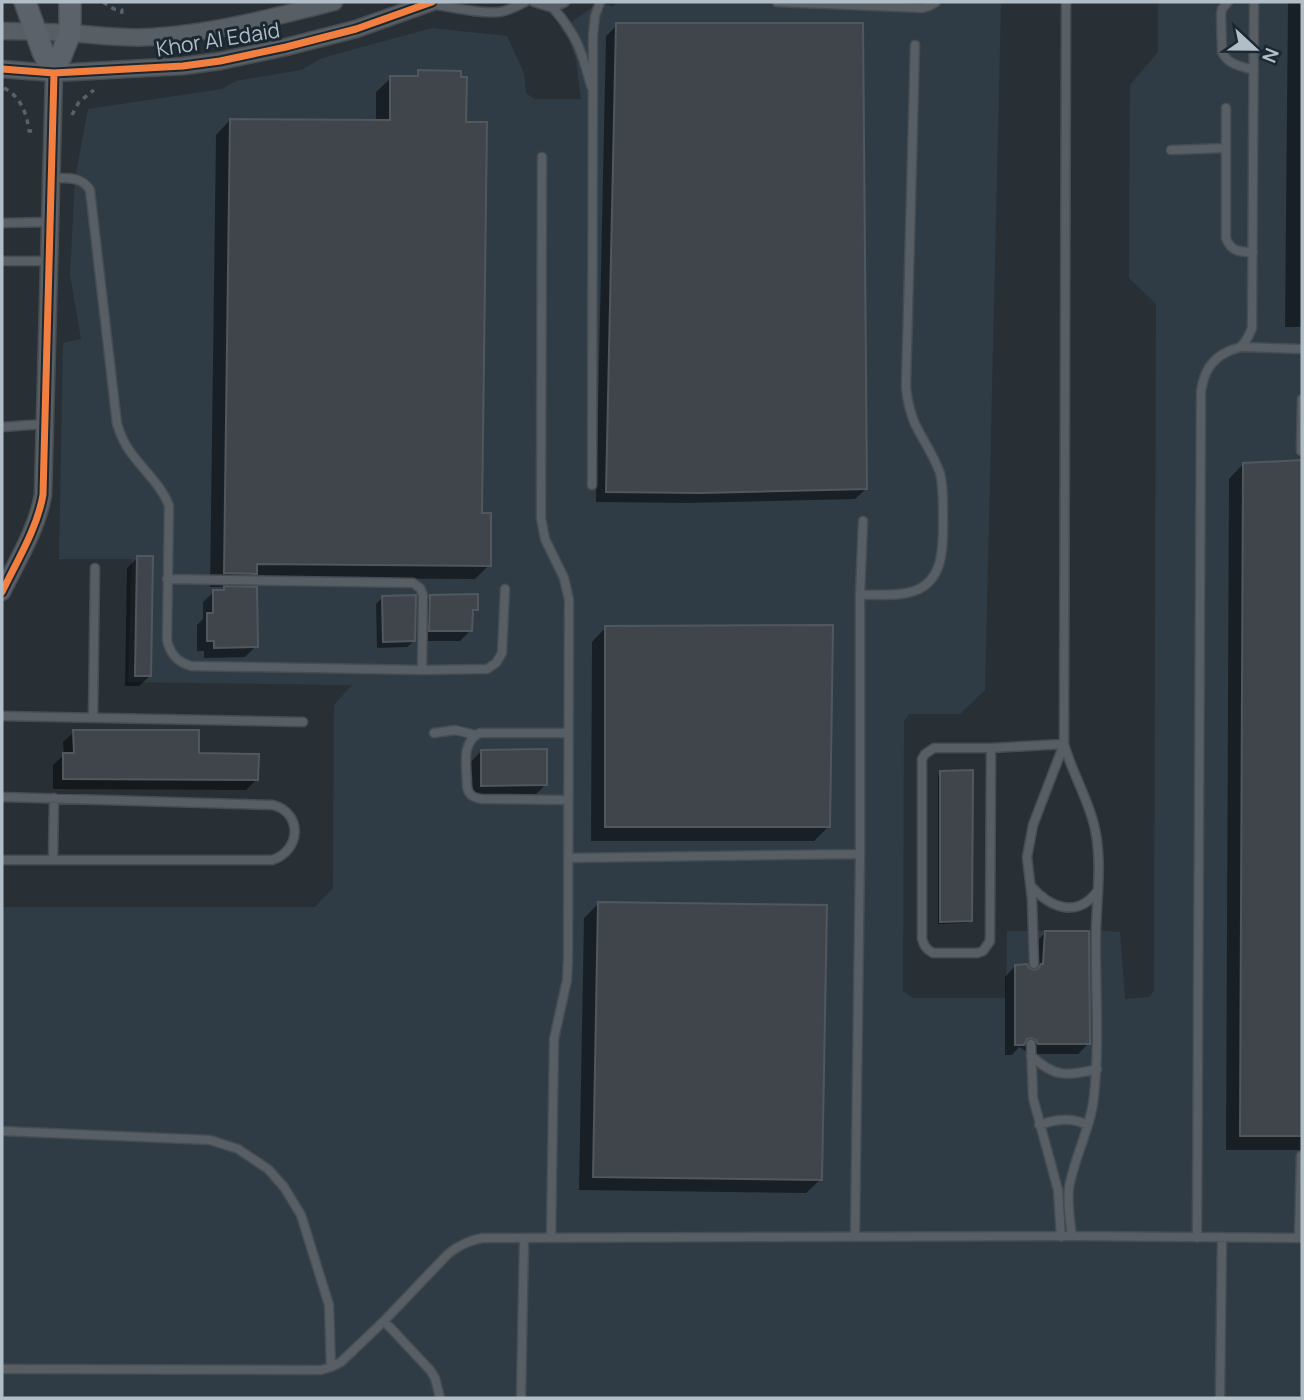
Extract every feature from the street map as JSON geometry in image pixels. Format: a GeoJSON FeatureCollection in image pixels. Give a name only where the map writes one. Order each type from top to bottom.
{"type":"FeatureCollection","features":[{"type":"Feature","properties":{"kind":"main road"},"geometry":{"type":"LineString","coordinates":[[25,2],[43,52],[54,73]]}},
{"type":"Feature","properties":{"kind":"main road"},"geometry":{"type":"LineString","coordinates":[[54,73],[70,33],[71,2]]}},
{"type":"Feature","properties":{"kind":"street","name":"Khor Al Edaid"},"geometry":{"type":"LineString","coordinates":[[2,31],[121,38],[198,33],[334,2]]}},
{"type":"Feature","properties":{"kind":"street","name":"Khor Al Edaid"},"geometry":{"type":"LineString","coordinates":[[2,69],[54,73],[183,66],[220,61],[356,29],[430,3]]}},
{"type":"Feature","properties":{"kind":"street"},"geometry":{"type":"LineString","coordinates":[[2,592],[41,507],[44,484],[54,73]]}},
{"type":"Feature","properties":{"kind":"lane"},"geometry":{"type":"LineString","coordinates":[[430,3],[499,12],[525,2]]}},
{"type":"Feature","properties":{"kind":"lane"},"geometry":{"type":"LineString","coordinates":[[534,2],[553,8],[567,23],[577,40],[594,99]]}},
{"type":"Feature","properties":{"kind":"lane"},"geometry":{"type":"LineString","coordinates":[[553,8],[565,2]]}},
{"type":"Feature","properties":{"kind":"lane"},"geometry":{"type":"LineString","coordinates":[[592,485],[594,25],[600,2]]}},
{"type":"Feature","properties":{"kind":"lane"},"geometry":{"type":"LineString","coordinates":[[777,2],[923,8],[936,2]]}},
{"type":"Feature","properties":{"kind":"lane"},"geometry":{"type":"LineString","coordinates":[[1066,2],[1064,744],[1091,813],[1098,847],[1097,1069],[1094,1100],[1069,1189],[1072,1236]]}},
{"type":"Feature","properties":{"kind":"lane"},"geometry":{"type":"LineString","coordinates":[[1228,2],[1222,9],[1223,56],[1231,63],[1254,69]]}},
{"type":"Feature","properties":{"kind":"lane"},"geometry":{"type":"LineString","coordinates":[[1241,347],[1252,328],[1254,2]]}},
{"type":"Feature","properties":{"kind":"lane"},"geometry":{"type":"LineString","coordinates":[[860,595],[917,591],[937,572],[944,543],[940,474],[914,423],[908,407],[906,387],[915,45]]}},
{"type":"Feature","properties":{"kind":"lane"},"geometry":{"type":"LineString","coordinates":[[1226,108],[1226,238],[1231,248],[1237,252],[1253,252]]}},
{"type":"Feature","properties":{"kind":"lane"},"geometry":{"type":"LineString","coordinates":[[1171,150],[1226,148]]}},
{"type":"Feature","properties":{"kind":"lane"},"geometry":{"type":"LineString","coordinates":[[542,157],[541,518],[545,539],[560,568],[569,600],[568,961],[567,980],[554,1039],[551,1238]]}},
{"type":"Feature","properties":{"kind":"lane"},"geometry":{"type":"LineString","coordinates":[[51,178],[75,178],[86,183],[90,190],[117,424],[128,449],[155,481],[169,506],[167,640],[172,654],[191,666],[481,670],[492,667],[502,653],[505,589]]}},
{"type":"Feature","properties":{"kind":"lane"},"geometry":{"type":"LineString","coordinates":[[2,223],[50,222]]}},
{"type":"Feature","properties":{"kind":"lane"},"geometry":{"type":"LineString","coordinates":[[2,261],[50,261]]}},
{"type":"Feature","properties":{"kind":"lane"},"geometry":{"type":"LineString","coordinates":[[1197,1238],[1201,391],[1208,367],[1227,352],[1241,347],[1302,349]]}},
{"type":"Feature","properties":{"kind":"lane"},"geometry":{"type":"LineString","coordinates":[[1301,451],[1302,399]]}},
{"type":"Feature","properties":{"kind":"lane"},"geometry":{"type":"LineString","coordinates":[[2,427],[44,424]]}},
{"type":"Feature","properties":{"kind":"lane"},"geometry":{"type":"LineString","coordinates":[[855,1237],[860,595],[863,521]]}},
{"type":"Feature","properties":{"kind":"lane"},"geometry":{"type":"LineString","coordinates":[[93,718],[95,568]]}},
{"type":"Feature","properties":{"kind":"lane"},"geometry":{"type":"LineString","coordinates":[[167,579],[413,583],[420,588],[423,595],[422,670]]}},
{"type":"Feature","properties":{"kind":"lane"},"geometry":{"type":"LineString","coordinates":[[2,716],[303,722]]}},
{"type":"Feature","properties":{"kind":"lane"},"geometry":{"type":"LineString","coordinates":[[434,733],[455,730],[476,735]]}},
{"type":"Feature","properties":{"kind":"lane"},"geometry":{"type":"LineString","coordinates":[[568,733],[485,732],[469,741],[466,750],[467,786],[473,797],[568,800]]}},
{"type":"Feature","properties":{"kind":"lane"},"geometry":{"type":"LineString","coordinates":[[991,748],[990,941],[983,951],[977,953],[933,953],[927,950],[922,939],[922,759],[925,754],[934,748],[1064,744]]}},
{"type":"Feature","properties":{"kind":"lane"},"geometry":{"type":"LineString","coordinates":[[1034,964],[1034,931],[1027,857],[1033,825],[1064,744]]}},
{"type":"Feature","properties":{"kind":"lane"},"geometry":{"type":"LineString","coordinates":[[2,797],[272,805],[286,811],[295,827],[292,846],[286,853],[272,860],[2,860]]}},
{"type":"Feature","properties":{"kind":"lane"},"geometry":{"type":"LineString","coordinates":[[53,860],[54,798]]}},
{"type":"Feature","properties":{"kind":"lane"},"geometry":{"type":"LineString","coordinates":[[568,858],[860,854]]}},
{"type":"Feature","properties":{"kind":"lane"},"geometry":{"type":"LineString","coordinates":[[1030,886],[1045,901],[1064,907],[1086,903],[1098,890]]}},
{"type":"Feature","properties":{"kind":"lane"},"geometry":{"type":"LineString","coordinates":[[1031,1044],[1033,1098],[1058,1189],[1061,1237]]}},
{"type":"Feature","properties":{"kind":"lane"},"geometry":{"type":"LineString","coordinates":[[1031,1056],[1053,1072],[1064,1074],[1097,1069]]}},
{"type":"Feature","properties":{"kind":"lane"},"geometry":{"type":"LineString","coordinates":[[1039,1125],[1065,1119],[1088,1125]]}},
{"type":"Feature","properties":{"kind":"lane"},"geometry":{"type":"LineString","coordinates":[[2,1131],[210,1140],[238,1149],[268,1169],[284,1187],[302,1215],[329,1305],[331,1367]]}},
{"type":"Feature","properties":{"kind":"lane"},"geometry":{"type":"LineString","coordinates":[[2,1369],[321,1370],[341,1362],[448,1254],[458,1246],[481,1238],[1301,1238],[1301,1156]]}},
{"type":"Feature","properties":{"kind":"lane"},"geometry":{"type":"LineString","coordinates":[[1220,1398],[1222,1237]]}},
{"type":"Feature","properties":{"kind":"lane"},"geometry":{"type":"LineString","coordinates":[[521,1398],[524,1239]]}},
{"type":"Feature","properties":{"kind":"lane"},"geometry":{"type":"LineString","coordinates":[[384,1321],[430,1370],[435,1377],[440,1398]]}},
{"type":"Feature","properties":{"kind":"shaded area"},"geometry":{"type":"Polygon","coordinates":[[[600,2],[613,7],[617,2],[1001,2],[985,690],[960,714],[909,714],[904,721],[903,991],[913,998],[1006,998],[1007,931],[1105,931],[1120,932],[1125,999],[1149,997],[1154,991],[1156,304],[1129,278],[1130,85],[1158,52],[1158,2],[1302,2],[1302,1398],[2,1398],[2,907],[315,907],[333,888],[334,705],[352,685],[128,682],[132,559],[59,559],[63,343],[81,339],[70,275],[75,178],[88,109],[222,89],[236,81],[301,70],[322,58],[432,28],[507,36],[524,73],[526,93],[534,99],[581,99],[576,59],[569,40],[561,29],[600,2]]]}},
{"type":"Feature","properties":{"kind":"building"},"geometry":{"type":"Polygon","coordinates":[[[616,23],[863,23],[867,489],[606,492],[616,23]]]}},
{"type":"Feature","properties":{"kind":"building"},"geometry":{"type":"Polygon","coordinates":[[[418,70],[461,71],[461,77],[467,77],[466,122],[487,122],[482,513],[491,513],[491,566],[257,564],[257,574],[224,573],[230,119],[390,120],[390,76],[418,76],[418,70]]]}},
{"type":"Feature","properties":{"kind":"building"},"geometry":{"type":"Polygon","coordinates":[[[1302,460],[1302,1136],[1240,1136],[1243,463],[1302,460]]]}},
{"type":"Feature","properties":{"kind":"building"},"geometry":{"type":"Polygon","coordinates":[[[137,556],[153,556],[151,676],[135,676],[137,556]]]}},
{"type":"Feature","properties":{"kind":"building"},"geometry":{"type":"Polygon","coordinates":[[[224,586],[257,587],[258,647],[214,648],[214,641],[207,641],[207,613],[213,613],[213,590],[224,590],[224,586]]]}},
{"type":"Feature","properties":{"kind":"building"},"geometry":{"type":"Polygon","coordinates":[[[478,594],[478,610],[473,610],[472,631],[429,631],[430,595],[478,594]]]}},
{"type":"Feature","properties":{"kind":"building"},"geometry":{"type":"Polygon","coordinates":[[[416,595],[415,641],[383,642],[382,596],[416,595]]]}},
{"type":"Feature","properties":{"kind":"building"},"geometry":{"type":"Polygon","coordinates":[[[833,625],[830,827],[605,827],[605,626],[833,625]]]}},
{"type":"Feature","properties":{"kind":"building"},"geometry":{"type":"Polygon","coordinates":[[[73,730],[199,730],[199,753],[259,754],[258,780],[63,779],[63,753],[74,753],[73,730]]]}},
{"type":"Feature","properties":{"kind":"building"},"geometry":{"type":"Polygon","coordinates":[[[547,749],[547,785],[481,786],[481,750],[547,749]]]}},
{"type":"Feature","properties":{"kind":"building"},"geometry":{"type":"Polygon","coordinates":[[[973,770],[972,921],[940,922],[940,771],[973,770]]]}},
{"type":"Feature","properties":{"kind":"building"},"geometry":{"type":"Polygon","coordinates":[[[598,902],[827,905],[822,1180],[593,1177],[598,902]]]}},
{"type":"Feature","properties":{"kind":"building"},"geometry":{"type":"Polygon","coordinates":[[[1045,931],[1089,931],[1090,1044],[1038,1044],[1031,1038],[1027,1039],[1024,1045],[1015,1045],[1015,965],[1027,964],[1034,970],[1043,964],[1045,931]]]}},
{"type":"Feature","properties":{"kind":"cycle path"},"geometry":{"type":"LineString","coordinates":[[2,69],[54,73],[183,66],[220,61],[356,29],[432,2]]}},
{"type":"Feature","properties":{"kind":"cycle path"},"geometry":{"type":"LineString","coordinates":[[2,592],[31,532],[43,495],[54,73]]}}]}
